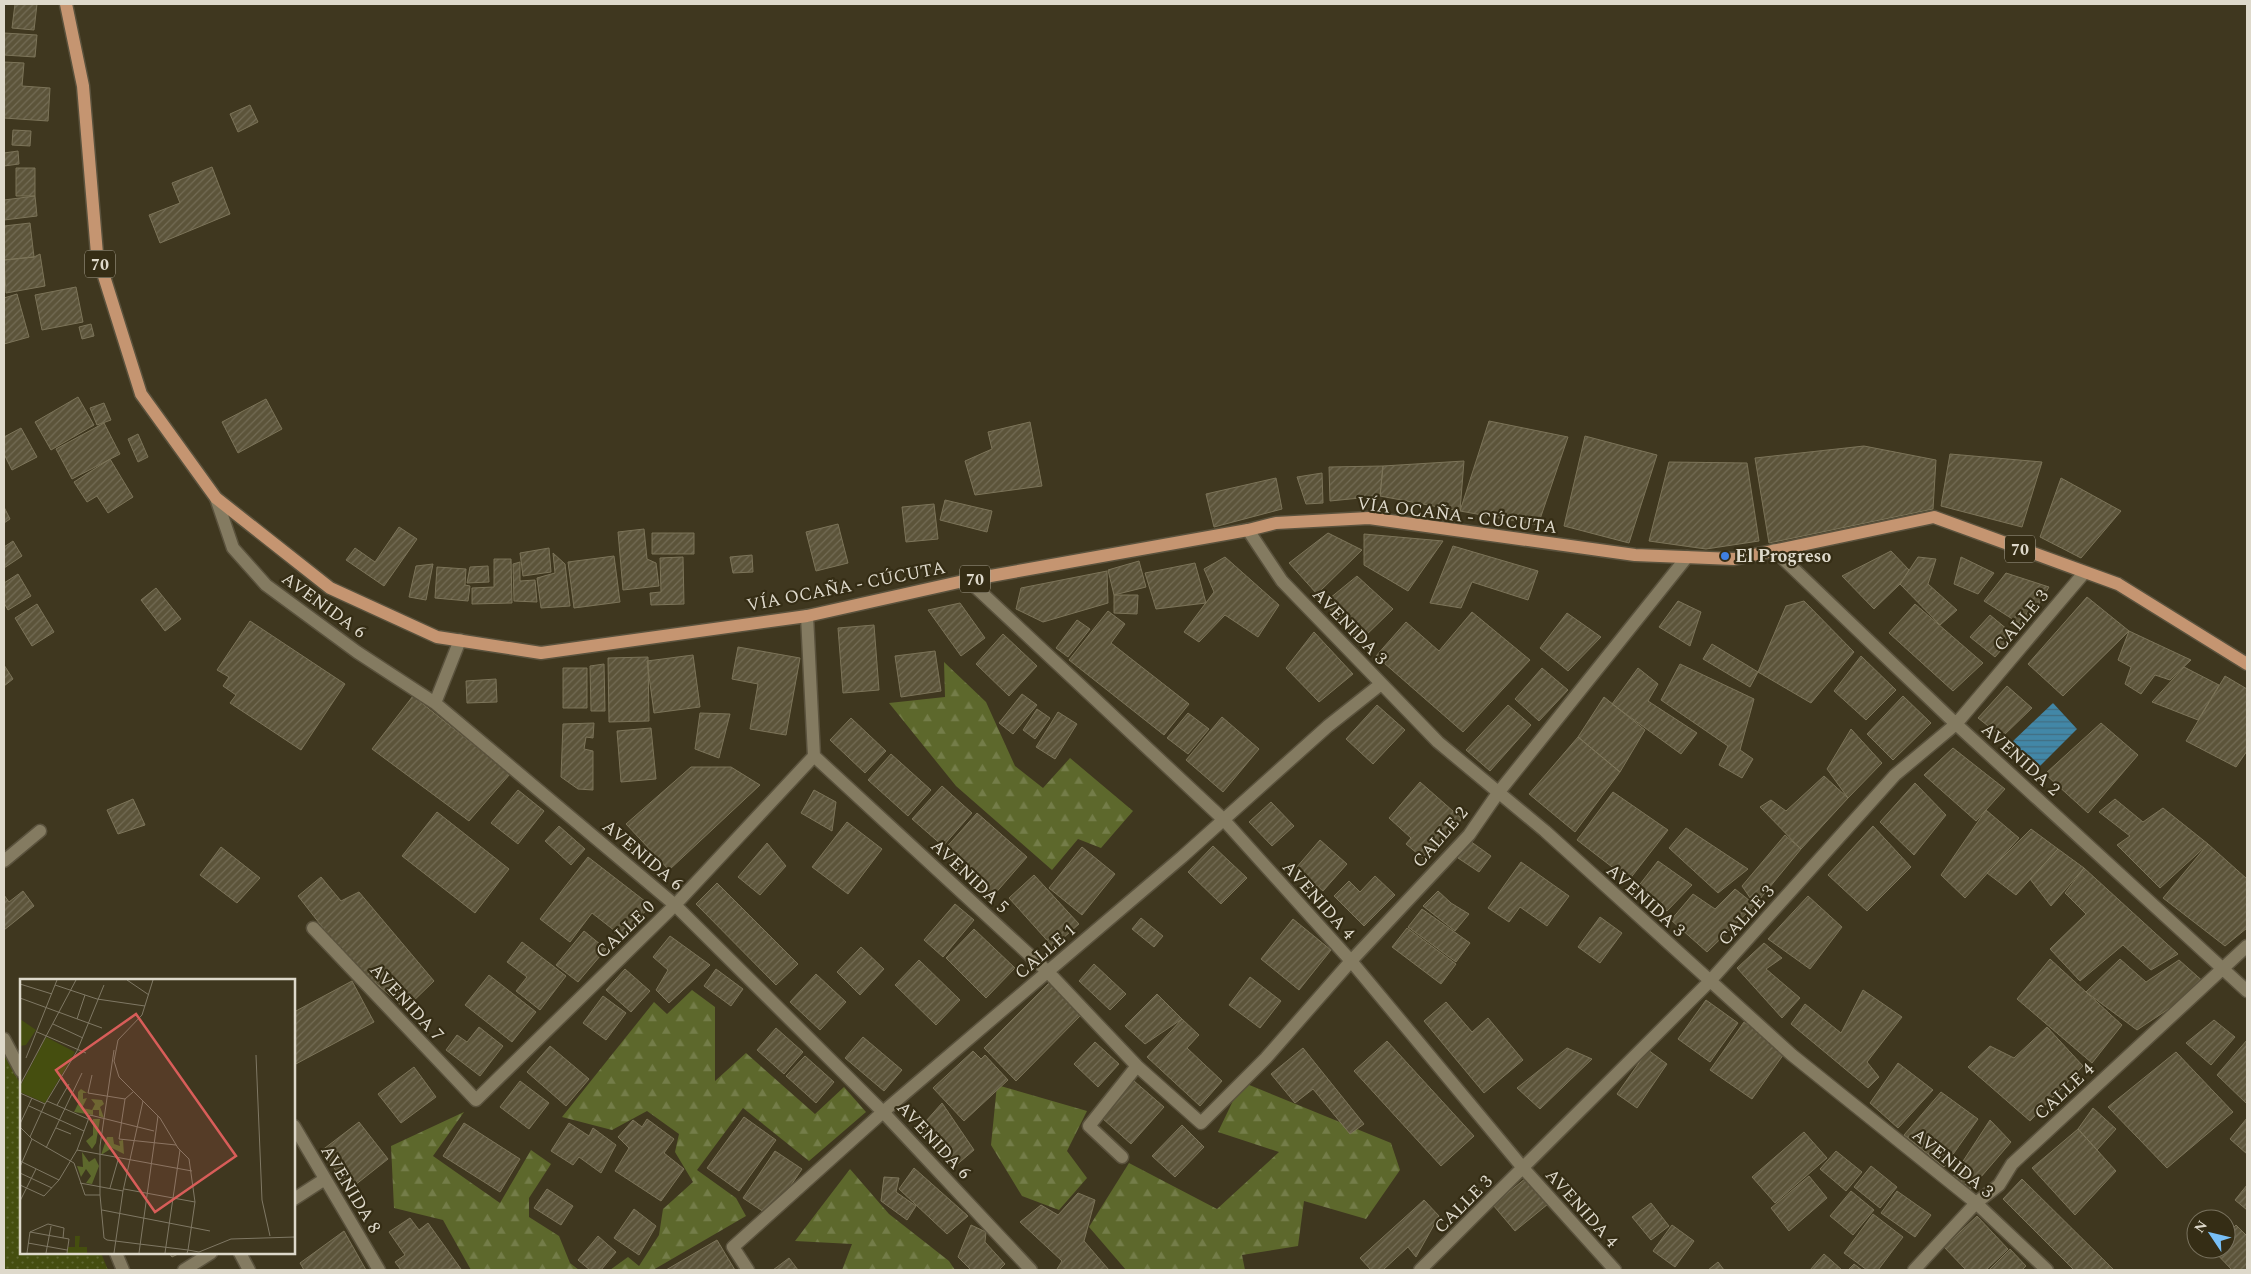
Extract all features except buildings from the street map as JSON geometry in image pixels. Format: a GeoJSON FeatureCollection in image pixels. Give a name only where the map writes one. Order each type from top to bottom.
{"type":"FeatureCollection","features":[{"type":"Feature","properties":{"kind":"main road","name":"VÍA OCAÑA - CÚCUTA"},"geometry":{"type":"LineString","coordinates":[[66,4],[83,86],[97,254],[141,394],[216,498],[330,588],[437,637],[541,653],[807,616],[968,580],[1248,530],[1276,523],[1369,518],[1634,555],[1734,559],[1934,517],[2118,584],[2247,664]]}},
{"type":"Feature","properties":{"kind":"street","name":"AVENIDA 6"},"geometry":{"type":"LineString","coordinates":[[216,498],[233,548],[266,584],[357,652],[435,703],[675,905],[883,1112],[1031,1270]]}},
{"type":"Feature","properties":{"kind":"street","name":"AVENIDA 3"},"geometry":{"type":"LineString","coordinates":[[1248,530],[1282,581],[1438,742],[1545,832],[1792,1055],[1976,1203],[2047,1270]]}},
{"type":"Feature","properties":{"kind":"street","name":"AVENIDA 2"},"geometry":{"type":"LineString","coordinates":[[1774,550],[1956,724],[2247,991]]}},
{"type":"Feature","properties":{"kind":"street","name":"CALLE 2"},"geometry":{"type":"LineString","coordinates":[[1200,1123],[1266,1058],[1351,961],[1469,835],[1498,793],[1687,557]]}},
{"type":"Feature","properties":{"kind":"street","name":"CALLE 3"},"geometry":{"type":"LineString","coordinates":[[1420,1270],[1710,981],[1895,775],[1956,724],[2084,573]]}},
{"type":"Feature","properties":{"kind":"street","name":"AVENIDA 4"},"geometry":{"type":"LineString","coordinates":[[968,580],[1224,818],[1351,961],[1523,1168],[1615,1270]]}},
{"type":"Feature","properties":{"kind":"street"},"geometry":{"type":"LineString","coordinates":[[807,616],[814,756]]}},
{"type":"Feature","properties":{"kind":"street"},"geometry":{"type":"LineString","coordinates":[[435,703],[460,640]]}},
{"type":"Feature","properties":{"kind":"street","name":"CALLE 1"},"geometry":{"type":"LineString","coordinates":[[748,1270],[733,1247],[883,1112],[1048,972],[1328,726],[1381,684]]}},
{"type":"Feature","properties":{"kind":"street","name":"CALLE 0"},"geometry":{"type":"LineString","coordinates":[[476,1100],[675,905],[814,756]]}},
{"type":"Feature","properties":{"kind":"street","name":"AVENIDA 5"},"geometry":{"type":"LineString","coordinates":[[814,756],[1048,972],[1137,1066],[1200,1123]]}},
{"type":"Feature","properties":{"kind":"street"},"geometry":{"type":"LineString","coordinates":[[4,861],[40,831]]}},
{"type":"Feature","properties":{"kind":"street","name":"AVENIDA 7"},"geometry":{"type":"LineString","coordinates":[[313,928],[476,1100]]}},
{"type":"Feature","properties":{"kind":"street","name":"CALLE 4"},"geometry":{"type":"LineString","coordinates":[[1914,1270],[1976,1203],[1999,1185],[2012,1164],[2247,946]]}},
{"type":"Feature","properties":{"kind":"street"},"geometry":{"type":"LineString","coordinates":[[4,1039],[20,1068]]}},
{"type":"Feature","properties":{"kind":"street"},"geometry":{"type":"LineString","coordinates":[[1122,1157],[1089,1126],[1137,1066]]}},
{"type":"Feature","properties":{"kind":"street","name":"AVENIDA 8"},"geometry":{"type":"LineString","coordinates":[[295,1128],[379,1270]]}},
{"type":"Feature","properties":{"kind":"street"},"geometry":{"type":"LineString","coordinates":[[295,1198],[325,1180]]}},
{"type":"Feature","properties":{"kind":"street"},"geometry":{"type":"LineString","coordinates":[[116,1254],[123,1270]]}},
{"type":"Feature","properties":{"kind":"street"},"geometry":{"type":"LineString","coordinates":[[184,1270],[209,1254]]}},
{"type":"Feature","properties":{"kind":"street"},"geometry":{"type":"LineString","coordinates":[[241,1254],[249,1270]]}},
{"type":"Feature","properties":{"kind":"green space"},"geometry":{"type":"Polygon","coordinates":[[[944,662],[986,702],[1015,766],[1043,788],[1070,758],[1133,811],[1101,848],[1078,839],[1052,870],[956,786],[889,703],[945,697],[944,662]]]}},
{"type":"Feature","properties":{"kind":"green space"},"geometry":{"type":"Polygon","coordinates":[[[692,990],[715,1007],[715,1081],[746,1053],[815,1114],[844,1087],[866,1112],[809,1161],[743,1108],[697,1170],[736,1198],[746,1216],[653,1270],[610,1270],[628,1257],[639,1266],[659,1235],[663,1209],[693,1182],[675,1152],[679,1134],[647,1111],[612,1130],[562,1117],[654,1002],[667,1014],[692,990]]]}},
{"type":"Feature","properties":{"kind":"green space"},"geometry":{"type":"Polygon","coordinates":[[[4,1051],[20,1084],[20,1254],[101,1254],[108,1270],[4,1270],[4,1051]]]}},
{"type":"Feature","properties":{"kind":"green space"},"geometry":{"type":"Polygon","coordinates":[[[1242,1082],[1391,1143],[1400,1170],[1366,1219],[1304,1201],[1298,1246],[1242,1255],[1245,1270],[1126,1270],[1089,1227],[1129,1163],[1217,1209],[1279,1152],[1218,1132],[1242,1082]]]}},
{"type":"Feature","properties":{"kind":"green space"},"geometry":{"type":"Polygon","coordinates":[[[997,1085],[1087,1111],[1067,1151],[1087,1178],[1059,1210],[1022,1196],[991,1145],[997,1085]]]}},
{"type":"Feature","properties":{"kind":"green space"},"geometry":{"type":"Polygon","coordinates":[[[464,1112],[433,1156],[500,1203],[531,1150],[551,1164],[529,1198],[529,1217],[559,1236],[570,1263],[579,1270],[471,1270],[443,1220],[394,1208],[391,1146],[464,1112]]]}},
{"type":"Feature","properties":{"kind":"green space"},"geometry":{"type":"Polygon","coordinates":[[[850,1169],[889,1214],[949,1261],[955,1270],[842,1270],[852,1244],[795,1241],[850,1169]]]}},
{"type":"Feature","properties":{"kind":"water"},"geometry":{"type":"Polygon","coordinates":[[[2053,703],[2077,729],[2039,767],[2012,742],[2053,703]]]}},
{"type":"Feature","properties":{"kind":"place","name":"El Progreso"},"geometry":{"type":"Point","coordinates":[1725,556]}}]}
